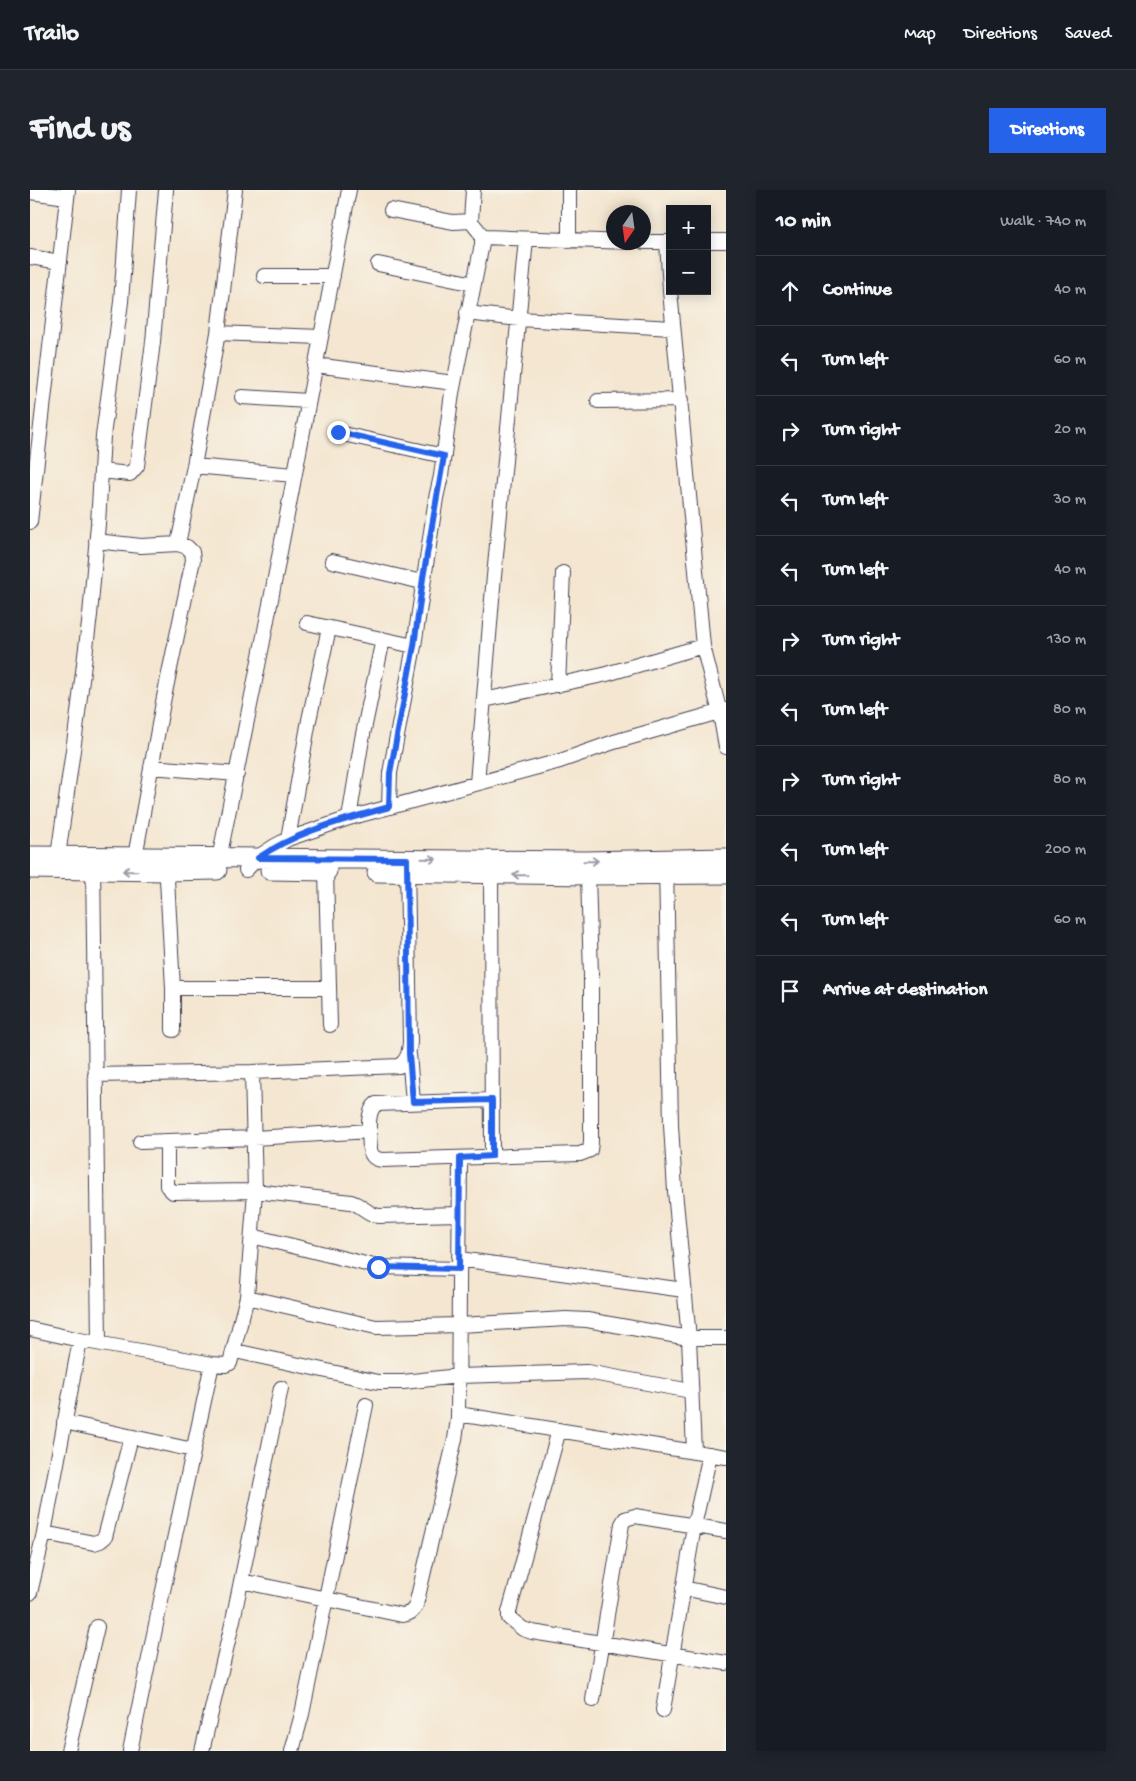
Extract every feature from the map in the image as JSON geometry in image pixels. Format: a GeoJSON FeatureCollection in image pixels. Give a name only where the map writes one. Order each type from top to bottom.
{"type":"FeatureCollection","features":[{"type":"Feature","properties":{"kind":"main road"},"geometry":{"type":"LineString","coordinates":[[30,856],[58,856],[93,864],[666,867],[726,874]]}},
{"type":"Feature","properties":{"kind":"main road"},"geometry":{"type":"LineString","coordinates":[[30,870],[93,864],[135,857],[166,864],[219,859],[326,871],[407,866]]}},
{"type":"Feature","properties":{"kind":"main road"},"geometry":{"type":"LineString","coordinates":[[491,867],[588,876],[726,858]]}},
{"type":"Feature","properties":{"kind":"street"},"geometry":{"type":"LineString","coordinates":[[58,856],[76,729],[96,541],[103,436],[121,302],[129,190]]}},
{"type":"Feature","properties":{"kind":"street"},"geometry":{"type":"LineString","coordinates":[[101,471],[130,474],[137,466],[153,342],[166,190]]}},
{"type":"Feature","properties":{"kind":"street"},"geometry":{"type":"LineString","coordinates":[[178,544],[218,333],[235,190]]}},
{"type":"Feature","properties":{"kind":"street"},"geometry":{"type":"LineString","coordinates":[[219,859],[349,190]]}},
{"type":"Feature","properties":{"kind":"street"},"geometry":{"type":"LineString","coordinates":[[389,807],[390,773],[414,646],[422,582],[444,456],[454,383],[483,237],[471,221],[473,190]]}},
{"type":"Feature","properties":{"kind":"street"},"geometry":{"type":"LineString","coordinates":[[569,190],[569,241]]}},
{"type":"Feature","properties":{"kind":"street"},"geometry":{"type":"LineString","coordinates":[[30,192],[68,194],[60,262],[36,417],[30,522]]}},
{"type":"Feature","properties":{"kind":"street"},"geometry":{"type":"LineString","coordinates":[[391,210],[453,222],[471,221]]}},
{"type":"Feature","properties":{"kind":"street"},"geometry":{"type":"LineString","coordinates":[[483,237],[606,242]]}},
{"type":"Feature","properties":{"kind":"street"},"geometry":{"type":"LineString","coordinates":[[476,783],[526,239]]}},
{"type":"Feature","properties":{"kind":"street"},"geometry":{"type":"LineString","coordinates":[[711,241],[726,241]]}},
{"type":"Feature","properties":{"kind":"street"},"geometry":{"type":"LineString","coordinates":[[651,242],[666,242]]}},
{"type":"Feature","properties":{"kind":"street"},"geometry":{"type":"LineString","coordinates":[[30,257],[60,262]]}},
{"type":"Feature","properties":{"kind":"street"},"geometry":{"type":"LineString","coordinates":[[378,264],[474,284]]}},
{"type":"Feature","properties":{"kind":"street"},"geometry":{"type":"LineString","coordinates":[[264,276],[333,276]]}},
{"type":"Feature","properties":{"kind":"street"},"geometry":{"type":"LineString","coordinates":[[670,295],[703,646],[723,712],[726,747]]}},
{"type":"Feature","properties":{"kind":"street"},"geometry":{"type":"LineString","coordinates":[[467,313],[519,319],[672,328]]}},
{"type":"Feature","properties":{"kind":"street"},"geometry":{"type":"LineString","coordinates":[[218,333],[321,337]]}},
{"type":"Feature","properties":{"kind":"street"},"geometry":{"type":"LineString","coordinates":[[315,365],[454,383]]}},
{"type":"Feature","properties":{"kind":"street"},"geometry":{"type":"LineString","coordinates":[[242,397],[308,401]]}},
{"type":"Feature","properties":{"kind":"street"},"geometry":{"type":"LineString","coordinates":[[598,400],[681,400]]}},
{"type":"Feature","properties":{"kind":"street"},"geometry":{"type":"LineString","coordinates":[[338,432],[444,456]]}},
{"type":"Feature","properties":{"kind":"street"},"geometry":{"type":"LineString","coordinates":[[194,466],[294,475]]}},
{"type":"Feature","properties":{"kind":"street"},"geometry":{"type":"LineString","coordinates":[[96,541],[141,546],[178,544],[187,547],[192,552],[193,560],[151,767],[135,857]]}},
{"type":"Feature","properties":{"kind":"street"},"geometry":{"type":"LineString","coordinates":[[332,561],[422,582]]}},
{"type":"Feature","properties":{"kind":"street"},"geometry":{"type":"LineString","coordinates":[[558,684],[563,573]]}},
{"type":"Feature","properties":{"kind":"street"},"geometry":{"type":"LineString","coordinates":[[307,623],[414,646]]}},
{"type":"Feature","properties":{"kind":"street"},"geometry":{"type":"LineString","coordinates":[[288,839],[309,720],[329,628]]}},
{"type":"Feature","properties":{"kind":"street"},"geometry":{"type":"LineString","coordinates":[[349,818],[362,739],[383,639]]}},
{"type":"Feature","properties":{"kind":"street"},"geometry":{"type":"LineString","coordinates":[[484,700],[603,675],[703,646]]}},
{"type":"Feature","properties":{"kind":"street"},"geometry":{"type":"LineString","coordinates":[[252,864],[288,839],[349,818],[560,762],[614,742],[723,712]]}},
{"type":"Feature","properties":{"kind":"street"},"geometry":{"type":"LineString","coordinates":[[151,767],[237,774]]}},
{"type":"Feature","properties":{"kind":"street"},"geometry":{"type":"LineString","coordinates":[[93,864],[99,1343]]}},
{"type":"Feature","properties":{"kind":"street"},"geometry":{"type":"LineString","coordinates":[[166,864],[173,988],[173,1030]]}},
{"type":"Feature","properties":{"kind":"street"},"geometry":{"type":"LineString","coordinates":[[407,866],[409,1054],[413,1102]]}},
{"type":"Feature","properties":{"kind":"street"},"geometry":{"type":"LineString","coordinates":[[491,867],[492,1156]]}},
{"type":"Feature","properties":{"kind":"street"},"geometry":{"type":"LineString","coordinates":[[666,867],[671,1125],[689,1338],[694,1451]]}},
{"type":"Feature","properties":{"kind":"street"},"geometry":{"type":"LineString","coordinates":[[326,871],[330,1025]]}},
{"type":"Feature","properties":{"kind":"street"},"geometry":{"type":"LineString","coordinates":[[492,1100],[376,1104],[372,1107],[370,1113],[370,1150],[372,1156],[376,1159],[460,1158],[580,1154],[590,1150],[591,975],[588,876]]}},
{"type":"Feature","properties":{"kind":"street"},"geometry":{"type":"LineString","coordinates":[[173,988],[328,988]]}},
{"type":"Feature","properties":{"kind":"street"},"geometry":{"type":"LineString","coordinates":[[95,1075],[252,1072],[399,1066],[406,1062],[409,1054]]}},
{"type":"Feature","properties":{"kind":"street"},"geometry":{"type":"LineString","coordinates":[[30,1328],[80,1340],[212,1364],[225,1365],[230,1362],[247,1296],[252,1236],[255,1191],[252,1072]]}},
{"type":"Feature","properties":{"kind":"street"},"geometry":{"type":"LineString","coordinates":[[140,1142],[370,1132]]}},
{"type":"Feature","properties":{"kind":"street"},"geometry":{"type":"LineString","coordinates":[[168,1141],[168,1186],[173,1192],[255,1191],[351,1202],[379,1216],[459,1214]]}},
{"type":"Feature","properties":{"kind":"street"},"geometry":{"type":"LineString","coordinates":[[241,1581],[402,1615],[409,1614],[414,1610],[455,1439],[458,1414],[460,1158]]}},
{"type":"Feature","properties":{"kind":"street"},"geometry":{"type":"LineString","coordinates":[[252,1236],[378,1267],[459,1264],[684,1290]]}},
{"type":"Feature","properties":{"kind":"street"},"geometry":{"type":"LineString","coordinates":[[247,1296],[376,1327],[460,1325],[538,1320],[587,1320],[689,1338],[726,1338]]}},
{"type":"Feature","properties":{"kind":"street"},"geometry":{"type":"LineString","coordinates":[[30,1593],[44,1533],[80,1340]]}},
{"type":"Feature","properties":{"kind":"street"},"geometry":{"type":"LineString","coordinates":[[234,1351],[378,1382],[403,1382],[459,1376],[587,1372],[691,1391]]}},
{"type":"Feature","properties":{"kind":"street"},"geometry":{"type":"LineString","coordinates":[[130,1751],[212,1364]]}},
{"type":"Feature","properties":{"kind":"street"},"geometry":{"type":"LineString","coordinates":[[202,1751],[241,1581],[281,1388]]}},
{"type":"Feature","properties":{"kind":"street"},"geometry":{"type":"LineString","coordinates":[[292,1751],[366,1405]]}},
{"type":"Feature","properties":{"kind":"street"},"geometry":{"type":"LineString","coordinates":[[458,1414],[726,1456]]}},
{"type":"Feature","properties":{"kind":"street"},"geometry":{"type":"LineString","coordinates":[[64,1422],[193,1450]]}},
{"type":"Feature","properties":{"kind":"street"},"geometry":{"type":"LineString","coordinates":[[559,1430],[509,1612],[510,1618],[523,1629],[532,1632],[726,1663]]}},
{"type":"Feature","properties":{"kind":"street"},"geometry":{"type":"LineString","coordinates":[[44,1533],[94,1543],[105,1537],[131,1437]]}},
{"type":"Feature","properties":{"kind":"street"},"geometry":{"type":"LineString","coordinates":[[663,1710],[694,1526],[710,1454]]}},
{"type":"Feature","properties":{"kind":"street"},"geometry":{"type":"LineString","coordinates":[[593,1700],[622,1524],[625,1519],[629,1516],[635,1516],[726,1531]]}},
{"type":"Feature","properties":{"kind":"street"},"geometry":{"type":"LineString","coordinates":[[683,1588],[726,1597]]}},
{"type":"Feature","properties":{"kind":"street"},"geometry":{"type":"LineString","coordinates":[[68,1751],[97,1627]]}},
{"type":"Feature","properties":{"kind":"route"},"geometry":{"type":"LineString","coordinates":[[338,432],[444,456],[423,578],[414,646],[390,773],[388,788],[389,807],[349,818],[288,839],[258,858],[407,859],[409,1054],[413,1102],[492,1100],[492,1156],[460,1158],[459,1269],[378,1267]]}}]}
